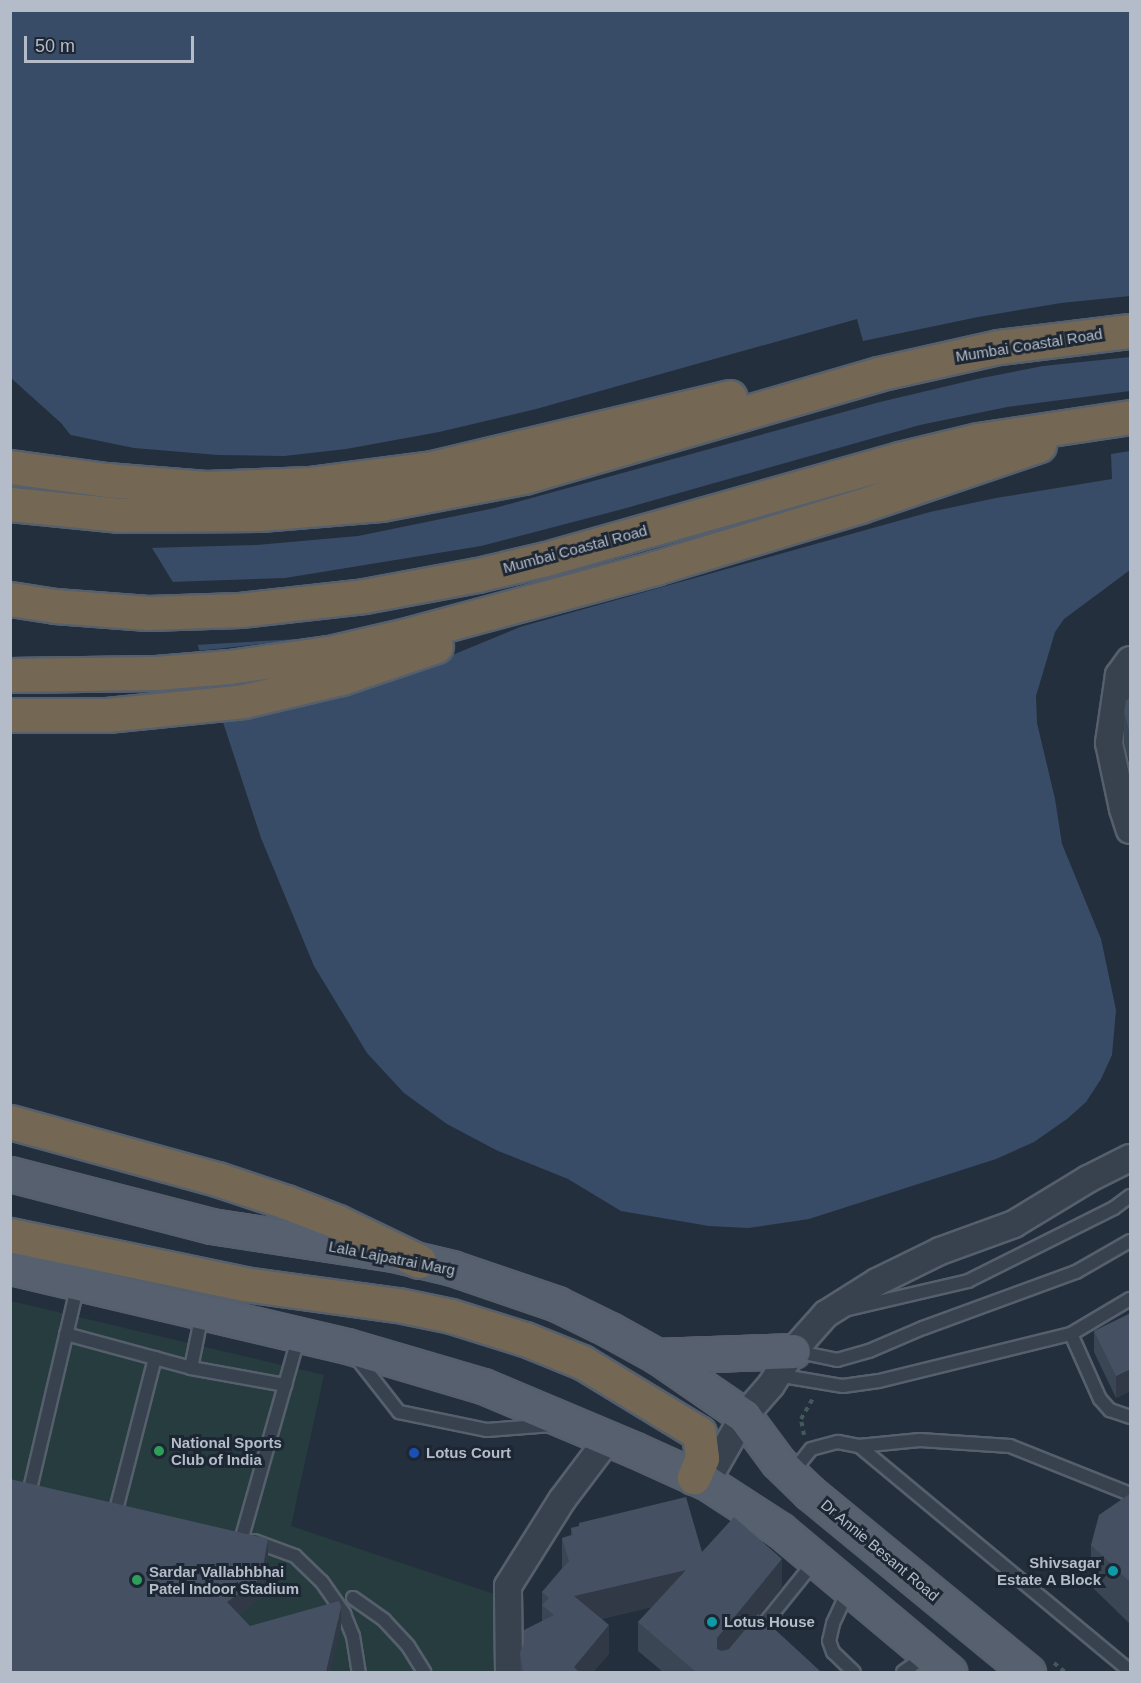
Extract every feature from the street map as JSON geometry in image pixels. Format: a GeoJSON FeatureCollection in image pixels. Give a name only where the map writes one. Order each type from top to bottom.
{"type":"FeatureCollection","features":[{"type":"Feature","properties":{"kind":"highway","name":"Mumbai Coastal Road"},"geometry":{"type":"LineString","coordinates":[[10,504],[120,515],[260,514],[381,504],[524,477],[878,374],[999,347],[1131,331]]}},
{"type":"Feature","properties":{"kind":"highway"},"geometry":{"type":"LineString","coordinates":[[10,466],[106,480],[201,488],[309,484],[432,468],[688,405],[774,387],[878,374]]}},
{"type":"Feature","properties":{"kind":"highway","name":"Mumbai Coastal Road"},"geometry":{"type":"LineString","coordinates":[[10,599],[54,606],[148,613],[240,610],[364,596],[477,575],[546,559],[899,459],[978,440],[1120,418]]}},
{"type":"Feature","properties":{"kind":"highway"},"geometry":{"type":"LineString","coordinates":[[10,675],[156,673],[329,653],[655,568],[860,506],[1120,418]]}},
{"type":"Feature","properties":{"kind":"highway"},"geometry":{"type":"LineString","coordinates":[[10,444],[201,488]]}},
{"type":"Feature","properties":{"kind":"highway"},"geometry":{"type":"LineString","coordinates":[[10,715],[107,716],[244,701],[341,678],[392,663],[448,642],[524,604]]}},
{"type":"Feature","properties":{"kind":"highway"},"geometry":{"type":"LineString","coordinates":[[10,1122],[217,1179],[286,1202],[338,1221],[419,1261]]}},
{"type":"Feature","properties":{"kind":"highway"},"geometry":{"type":"LineString","coordinates":[[10,1235],[234,1282],[398,1305],[451,1316],[525,1339],[582,1362],[699,1433],[702,1458],[700,1480]]}},
{"type":"Feature","properties":{"kind":"main road","name":"Lala Lajpatrai Marg"},"geometry":{"type":"LineString","coordinates":[[10,1174],[211,1226],[419,1261],[511,1287],[556,1304],[657,1356],[744,1416]]}},
{"type":"Feature","properties":{"kind":"main road"},"geometry":{"type":"LineString","coordinates":[[10,1267],[76,1295],[200,1323],[294,1353],[347,1346],[483,1386],[608,1439],[700,1480],[780,1530],[850,1589],[927,1666]]}},
{"type":"Feature","properties":{"kind":"main road"},"geometry":{"type":"LineString","coordinates":[[657,1356],[785,1363]]}},
{"type":"Feature","properties":{"kind":"main road","name":"Dr Annie Besant Road"},"geometry":{"type":"LineString","coordinates":[[744,1416],[791,1474],[1028,1672]]}},
{"type":"Feature","properties":{"kind":"street"},"geometry":{"type":"LineString","coordinates":[[1131,660],[1119,675],[1109,743],[1123,808],[1131,830]]}},
{"type":"Feature","properties":{"kind":"street"},"geometry":{"type":"LineString","coordinates":[[700,1480],[744,1416],[826,1314],[877,1282],[940,1251],[1014,1224],[1088,1179],[1131,1158]]}},
{"type":"Feature","properties":{"kind":"street"},"geometry":{"type":"LineString","coordinates":[[509,1672],[508,1586],[562,1500],[608,1439]]}},
{"type":"Feature","properties":{"kind":"lane"},"geometry":{"type":"LineString","coordinates":[[826,1314],[968,1281],[1114,1208],[1131,1196]]}},
{"type":"Feature","properties":{"kind":"lane"},"geometry":{"type":"LineString","coordinates":[[785,1363],[837,1360],[869,1351],[922,1328],[1076,1272],[1131,1241]]}},
{"type":"Feature","properties":{"kind":"lane"},"geometry":{"type":"LineString","coordinates":[[31,1489],[76,1295]]}},
{"type":"Feature","properties":{"kind":"lane"},"geometry":{"type":"LineString","coordinates":[[785,1363],[843,1386],[879,1381],[1071,1334],[1131,1299]]}},
{"type":"Feature","properties":{"kind":"lane"},"geometry":{"type":"LineString","coordinates":[[191,1368],[200,1323]]}},
{"type":"Feature","properties":{"kind":"lane"},"geometry":{"type":"LineString","coordinates":[[66,1334],[191,1368],[285,1385]]}},
{"type":"Feature","properties":{"kind":"lane"},"geometry":{"type":"LineString","coordinates":[[1071,1334],[1100,1399],[1110,1410],[1131,1417]]}},
{"type":"Feature","properties":{"kind":"lane"},"geometry":{"type":"LineString","coordinates":[[347,1346],[399,1412],[487,1430],[571,1424]]}},
{"type":"Feature","properties":{"kind":"lane"},"geometry":{"type":"LineString","coordinates":[[294,1353],[236,1536],[296,1556],[322,1582],[344,1614],[353,1636],[359,1672]]}},
{"type":"Feature","properties":{"kind":"lane"},"geometry":{"type":"LineString","coordinates":[[116,1510],[155,1358]]}},
{"type":"Feature","properties":{"kind":"lane"},"geometry":{"type":"LineString","coordinates":[[791,1474],[811,1449],[838,1442],[859,1446],[920,1440],[1010,1446],[1131,1494]]}},
{"type":"Feature","properties":{"kind":"lane"},"geometry":{"type":"LineString","coordinates":[[859,1446],[1131,1671]]}},
{"type":"Feature","properties":{"kind":"lane"},"geometry":{"type":"LineString","coordinates":[[744,1647],[762,1634],[815,1560]]}},
{"type":"Feature","properties":{"kind":"lane"},"geometry":{"type":"LineString","coordinates":[[850,1589],[833,1624],[829,1641],[833,1652],[854,1672]]}},
{"type":"Feature","properties":{"kind":"lane"},"geometry":{"type":"LineString","coordinates":[[353,1598],[384,1620],[408,1646],[424,1672]]}},
{"type":"Feature","properties":{"kind":"green space","name":"National Sports Club of India"},"geometry":{"type":"Polygon","coordinates":[[[11,1301],[324,1375],[291,1526],[509,1599],[495,1672],[11,1672],[11,1301]]]}},
{"type":"Feature","properties":{"kind":"water"},"geometry":{"type":"Polygon","coordinates":[[[10,11],[1130,11],[1130,570],[1064,619],[1055,632],[1036,696],[1037,723],[1055,799],[1062,844],[1101,939],[1116,1010],[1112,1055],[1101,1079],[1086,1102],[1067,1119],[1034,1142],[996,1159],[809,1219],[748,1228],[709,1226],[621,1211],[568,1179],[496,1150],[447,1124],[404,1093],[367,1053],[314,966],[261,838],[182,597],[124,502],[61,423],[11,378],[10,11]]]}},
{"type":"Feature","properties":{"kind":"pier"},"geometry":{"type":"Polygon","coordinates":[[[1130,296],[1130,357],[1043,366],[977,379],[880,402],[495,508],[358,536],[257,545],[148,548],[121,504],[66,434],[134,448],[218,455],[284,456],[346,449],[439,432],[536,409],[857,319],[863,341],[978,317],[1061,303],[1130,296]]]}},
{"type":"Feature","properties":{"kind":"pier"},"geometry":{"type":"Polygon","coordinates":[[[1130,391],[1130,451],[1111,454],[1112,479],[996,498],[930,512],[520,627],[416,670],[256,714],[220,720],[197,651],[316,638],[195,645],[179,599],[169,582],[285,578],[481,546],[619,510],[920,425],[1007,407],[1130,391]]]}},
{"type":"Feature","properties":{"kind":"building"},"geometry":{"type":"Polygon","coordinates":[[[1126,700],[1131,700],[1131,738],[1124,712],[1126,700]]]}},
{"type":"Feature","properties":{"kind":"building"},"geometry":{"type":"Polygon","coordinates":[[[1131,1313],[1131,1369],[1116,1376],[1094,1331],[1131,1313]]]}},
{"type":"Feature","properties":{"kind":"building","name":"Sardar Vallabhbhai Patel Indoor Stadium"},"geometry":{"type":"Polygon","coordinates":[[[10,1479],[268,1539],[261,1578],[227,1602],[250,1626],[339,1601],[341,1607],[326,1672],[10,1672],[10,1479]]]}},
{"type":"Feature","properties":{"kind":"building"},"geometry":{"type":"Polygon","coordinates":[[[1131,1493],[1131,1583],[1091,1545],[1099,1515],[1131,1493]]]}},
{"type":"Feature","properties":{"kind":"building"},"geometry":{"type":"Polygon","coordinates":[[[686,1497],[702,1552],[734,1517],[782,1559],[717,1638],[717,1649],[722,1651],[729,1649],[758,1614],[821,1672],[696,1672],[638,1622],[686,1570],[574,1596],[609,1625],[574,1667],[579,1672],[523,1672],[520,1653],[524,1643],[524,1630],[554,1615],[542,1605],[549,1598],[542,1592],[569,1561],[562,1538],[573,1535],[571,1528],[579,1526],[579,1523],[686,1497]]]}},
{"type":"Feature","properties":{"kind":"place","name":"National Sports Club of India"},"geometry":{"type":"Point","coordinates":[159,1451]}},
{"type":"Feature","properties":{"kind":"place","name":"Lotus Court"},"geometry":{"type":"Point","coordinates":[414,1453]}},
{"type":"Feature","properties":{"kind":"place","name":"Shivsagar Estate A Block"},"geometry":{"type":"Point","coordinates":[1113,1571]}},
{"type":"Feature","properties":{"kind":"place","name":"Sardar Vallabhbhai Patel Indoor Stadium"},"geometry":{"type":"Point","coordinates":[137,1580]}},
{"type":"Feature","properties":{"kind":"place","name":"Lotus House"},"geometry":{"type":"Point","coordinates":[712,1622]}}]}
